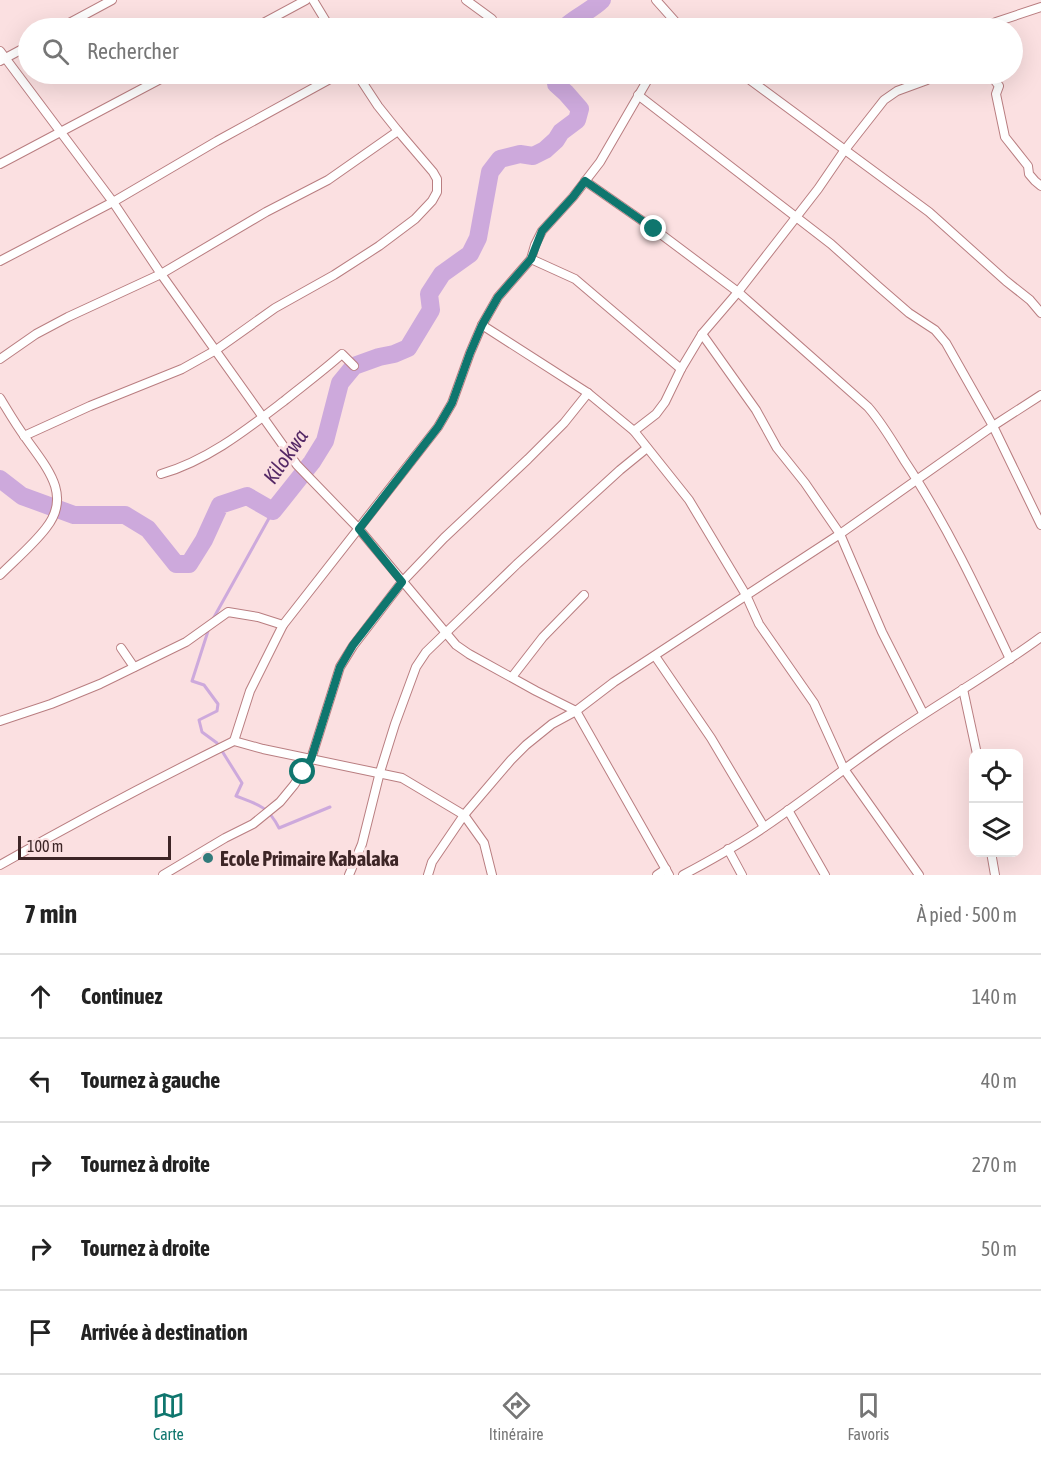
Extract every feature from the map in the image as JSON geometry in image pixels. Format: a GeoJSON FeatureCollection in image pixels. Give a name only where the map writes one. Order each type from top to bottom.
{"type":"FeatureCollection","features":[{"type":"Feature","properties":{"kind":"street"},"geometry":{"type":"LineString","coordinates":[[79,18],[112,0]]}},
{"type":"Feature","properties":{"kind":"street"},"geometry":{"type":"LineString","coordinates":[[273,18],[306,0]]}},
{"type":"Feature","properties":{"kind":"street"},"geometry":{"type":"LineString","coordinates":[[313,0],[324,18]]}},
{"type":"Feature","properties":{"kind":"street"},"geometry":{"type":"LineString","coordinates":[[466,0],[491,18]]}},
{"type":"Feature","properties":{"kind":"street"},"geometry":{"type":"LineString","coordinates":[[656,0],[672,18]]}},
{"type":"Feature","properties":{"kind":"street"},"geometry":{"type":"LineString","coordinates":[[1008,18],[1041,7]]}},
{"type":"Feature","properties":{"kind":"street"},"geometry":{"type":"LineString","coordinates":[[0,51],[3,60],[18,79]]}},
{"type":"Feature","properties":{"kind":"street"},"geometry":{"type":"LineString","coordinates":[[3,60],[18,52]]}},
{"type":"Feature","properties":{"kind":"street"},"geometry":{"type":"LineString","coordinates":[[22,84],[113,202],[161,274],[297,465],[359,529],[446,634],[469,654],[576,711],[667,872],[657,875]]}},
{"type":"Feature","properties":{"kind":"street"},"geometry":{"type":"LineString","coordinates":[[0,164],[151,84]]}},
{"type":"Feature","properties":{"kind":"street"},"geometry":{"type":"LineString","coordinates":[[0,261],[113,202],[321,84]]}},
{"type":"Feature","properties":{"kind":"street"},"geometry":{"type":"LineString","coordinates":[[24,436],[90,406],[182,369],[216,350],[275,308],[334,275],[415,219],[432,201],[437,192],[437,179],[378,106],[364,84]]}},
{"type":"Feature","properties":{"kind":"street"},"geometry":{"type":"LineString","coordinates":[[234,741],[250,691],[283,625],[438,427],[452,403],[482,325],[498,297],[531,259],[542,231],[573,197],[600,162],[645,84]]}},
{"type":"Feature","properties":{"kind":"street"},"geometry":{"type":"LineString","coordinates":[[755,84],[929,212],[1030,300],[1041,314]]}},
{"type":"Feature","properties":{"kind":"street"},"geometry":{"type":"LineString","coordinates":[[634,431],[656,414],[665,402],[702,334],[738,292],[878,107],[890,94],[916,84]]}},
{"type":"Feature","properties":{"kind":"street"},"geometry":{"type":"LineString","coordinates":[[998,84],[996,94],[1005,137],[1028,166],[1029,174],[1041,186]]}},
{"type":"Feature","properties":{"kind":"street"},"geometry":{"type":"LineString","coordinates":[[638,95],[831,244],[909,313],[935,330],[946,343],[993,426],[1041,525]]}},
{"type":"Feature","properties":{"kind":"street"},"geometry":{"type":"LineString","coordinates":[[0,359],[36,334],[161,274],[266,212],[328,180],[398,131]]}},
{"type":"Feature","properties":{"kind":"street"},"geometry":{"type":"LineString","coordinates":[[585,181],[738,292],[879,420],[917,480],[979,594],[1010,659]]}},
{"type":"Feature","properties":{"kind":"street"},"geometry":{"type":"LineString","coordinates":[[531,259],[575,279],[681,369]]}},
{"type":"Feature","properties":{"kind":"street"},"geometry":{"type":"LineString","coordinates":[[482,325],[588,393],[634,431],[648,448],[688,500],[747,595],[759,624],[814,703],[844,769],[919,875]]}},
{"type":"Feature","properties":{"kind":"street"},"geometry":{"type":"LineString","coordinates":[[702,334],[756,410],[777,448],[805,483],[840,534],[882,632],[923,713]]}},
{"type":"Feature","properties":{"kind":"street"},"geometry":{"type":"LineString","coordinates":[[160,474],[199,460],[240,434],[342,354],[354,366]]}},
{"type":"Feature","properties":{"kind":"street"},"geometry":{"type":"LineString","coordinates":[[163,875],[253,824],[280,802],[311,759],[340,667],[353,645],[402,582],[444,538],[564,423],[588,393]]}},
{"type":"Feature","properties":{"kind":"street"},"geometry":{"type":"LineString","coordinates":[[428,875],[432,862],[464,815],[511,760],[552,724],[576,711],[614,682],[840,534],[993,426],[1041,395]]}},
{"type":"Feature","properties":{"kind":"street"},"geometry":{"type":"LineString","coordinates":[[0,398],[47,468],[57,490],[53,518],[0,575]]}},
{"type":"Feature","properties":{"kind":"street"},"geometry":{"type":"LineString","coordinates":[[349,875],[363,844],[380,772],[395,724],[416,667],[426,652],[517,564],[620,470],[648,448]]}},
{"type":"Feature","properties":{"kind":"street"},"geometry":{"type":"LineString","coordinates":[[512,677],[543,637],[584,595]]}},
{"type":"Feature","properties":{"kind":"street"},"geometry":{"type":"LineString","coordinates":[[0,721],[100,684],[186,642],[228,612],[258,617],[283,625]]}},
{"type":"Feature","properties":{"kind":"street"},"geometry":{"type":"LineString","coordinates":[[683,875],[764,827],[923,713],[1041,637]]}},
{"type":"Feature","properties":{"kind":"street"},"geometry":{"type":"LineString","coordinates":[[121,648],[134,667]]}},
{"type":"Feature","properties":{"kind":"street"},"geometry":{"type":"LineString","coordinates":[[655,656],[711,738],[764,827]]}},
{"type":"Feature","properties":{"kind":"street"},"geometry":{"type":"LineString","coordinates":[[963,689],[976,749]]}},
{"type":"Feature","properties":{"kind":"street"},"geometry":{"type":"LineString","coordinates":[[0,865],[133,792],[234,741],[402,778],[464,815],[484,843],[492,875]]}},
{"type":"Feature","properties":{"kind":"street"},"geometry":{"type":"LineString","coordinates":[[788,810],[825,875]]}},
{"type":"Feature","properties":{"kind":"street"},"geometry":{"type":"LineString","coordinates":[[728,849],[742,875]]}},
{"type":"Feature","properties":{"kind":"street"},"geometry":{"type":"LineString","coordinates":[[992,857],[995,875]]}},
{"type":"Feature","properties":{"kind":"waterway","name":"Kilokwa"},"geometry":{"type":"LineString","coordinates":[[577,18],[602,0]]}},
{"type":"Feature","properties":{"kind":"waterway","name":"Kilokwa"},"geometry":{"type":"LineString","coordinates":[[0,479],[22,496],[74,515],[125,515],[148,529],[176,564],[189,564],[204,540],[220,505],[247,496],[273,511],[312,462],[325,441],[340,383],[354,366],[408,348],[431,310],[429,294],[442,274],[470,254],[478,238],[490,172],[500,159],[520,154],[533,156],[545,150],[561,132],[577,120],[580,109],[556,84]]}},
{"type":"Feature","properties":{"kind":"waterway"},"geometry":{"type":"LineString","coordinates":[[213,619],[273,511]]}},
{"type":"Feature","properties":{"kind":"waterway"},"geometry":{"type":"LineString","coordinates":[[209,628],[192,681],[204,685],[218,704],[217,711],[199,720],[202,732],[217,743],[242,783],[236,796],[266,810],[279,828],[330,807]]}},
{"type":"Feature","properties":{"kind":"place","name":"Ecole Primaire Kabalaka"},"geometry":{"type":"Point","coordinates":[208,858]}},
{"type":"Feature","properties":{"kind":"route"},"geometry":{"type":"LineString","coordinates":[[303,772],[311,759],[340,667],[353,645],[402,582],[359,529],[438,427],[452,403],[482,325],[498,297],[531,259],[542,231],[585,181],[654,229]]}}]}
